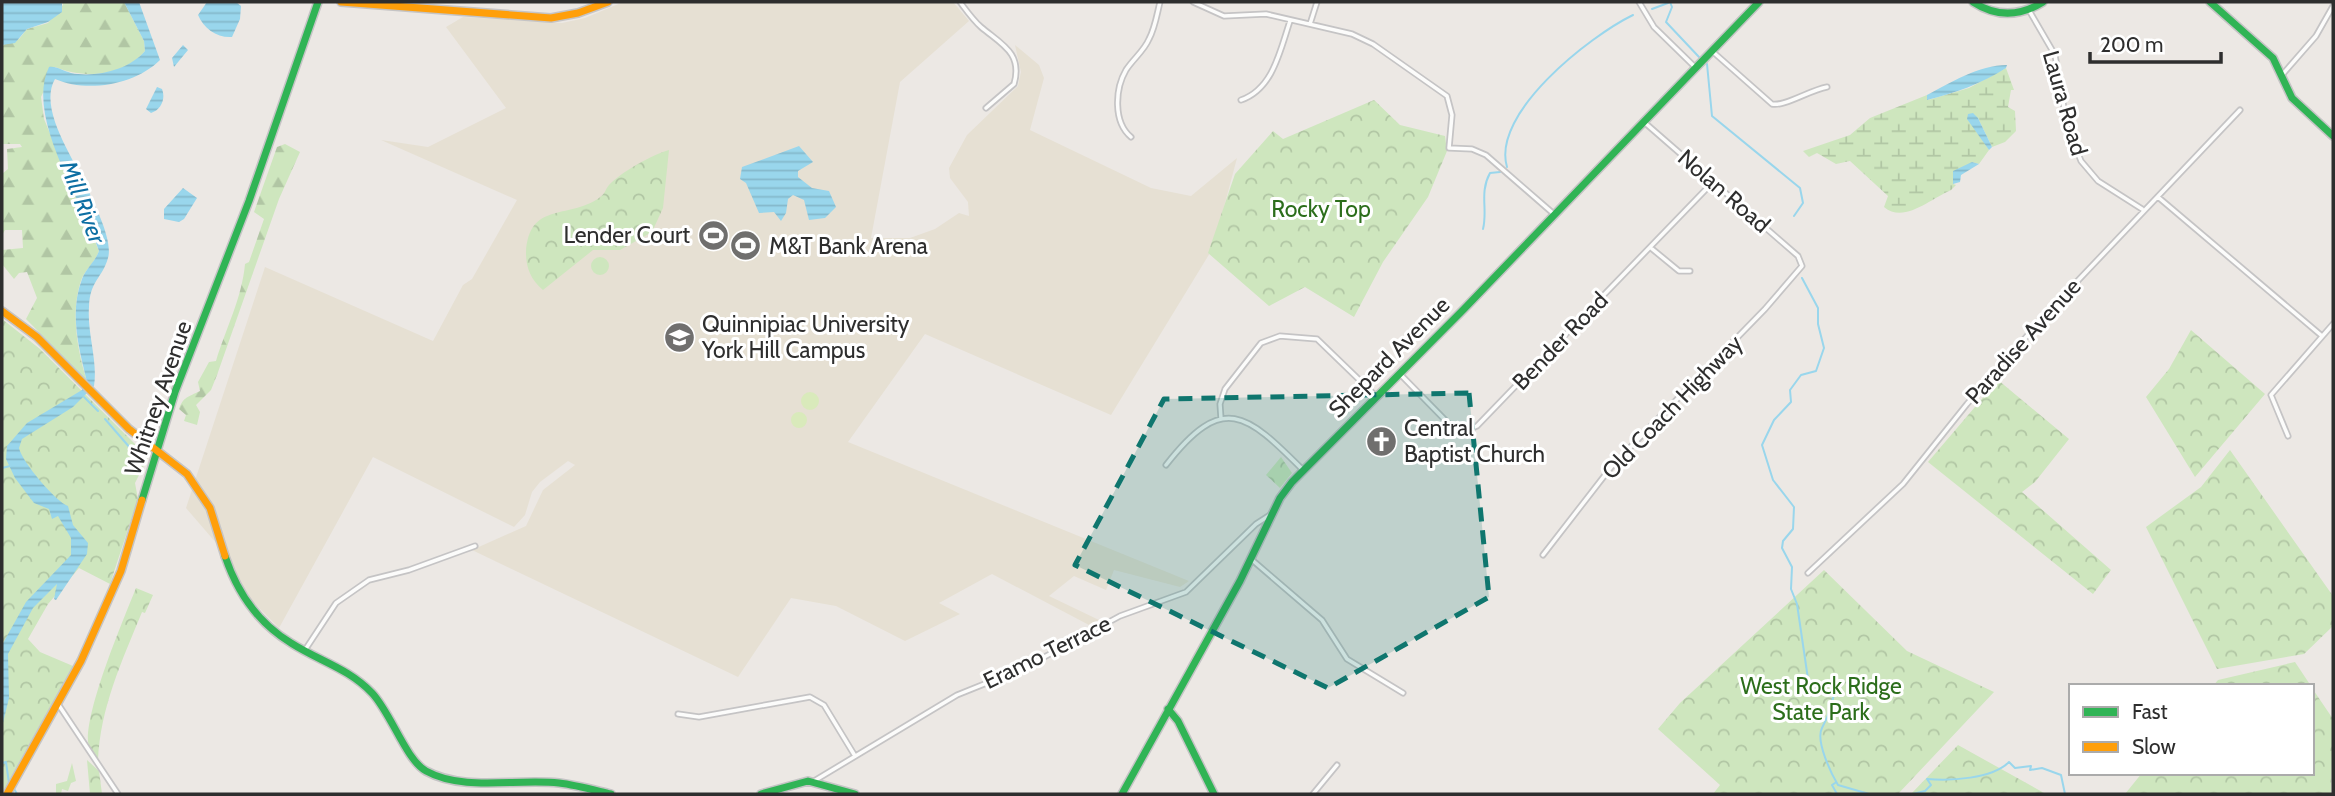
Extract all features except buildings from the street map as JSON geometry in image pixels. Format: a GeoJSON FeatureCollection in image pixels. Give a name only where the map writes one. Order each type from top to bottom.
{"type":"FeatureCollection","features":[{"type":"Feature","properties":{"kind":"main road","name":"Whitney Avenue"},"geometry":{"type":"LineString","coordinates":[[10,789],[58,704],[121,571],[175,392],[249,201],[318,2]]}},
{"type":"Feature","properties":{"kind":"main road"},"geometry":{"type":"LineString","coordinates":[[341,2],[558,17],[608,2]]}},
{"type":"Feature","properties":{"kind":"main road","name":"Shepard Avenue"},"geometry":{"type":"LineString","coordinates":[[1122,794],[1251,559],[1285,491],[1759,2]]}},
{"type":"Feature","properties":{"kind":"main road"},"geometry":{"type":"LineString","coordinates":[[1973,2],[1990,12],[2017,14],[2030,12],[2043,2]]}},
{"type":"Feature","properties":{"kind":"main road"},"geometry":{"type":"LineString","coordinates":[[2210,2],[2273,58],[2298,105],[2333,136]]}},
{"type":"Feature","properties":{"kind":"main road"},"geometry":{"type":"LineString","coordinates":[[2,311],[27,328],[120,421],[187,474],[206,500],[233,581],[247,605],[285,640],[341,667],[377,698],[393,720],[408,752],[430,775],[490,783],[558,783],[611,794]]}},
{"type":"Feature","properties":{"kind":"main road"},"geometry":{"type":"LineString","coordinates":[[1168,709],[1184,732],[1214,794]]}},
{"type":"Feature","properties":{"kind":"main road"},"geometry":{"type":"LineString","coordinates":[[761,794],[793,783],[814,781],[855,794]]}},
{"type":"Feature","properties":{"kind":"street"},"geometry":{"type":"LineString","coordinates":[[960,2],[980,26],[1007,46],[1015,60],[1014,84],[986,108]]}},
{"type":"Feature","properties":{"kind":"street"},"geometry":{"type":"LineString","coordinates":[[1131,136],[1124,130],[1119,113],[1120,83],[1130,63],[1149,41],[1160,2]]}},
{"type":"Feature","properties":{"kind":"street"},"geometry":{"type":"LineString","coordinates":[[1193,2],[1224,16],[1266,14],[1367,40],[1445,93],[1452,115],[1449,148],[1472,149],[1486,155],[1555,215]]}},
{"type":"Feature","properties":{"kind":"street"},"geometry":{"type":"LineString","coordinates":[[1310,24],[1317,2]]}},
{"type":"Feature","properties":{"kind":"street"},"geometry":{"type":"LineString","coordinates":[[1639,2],[1654,27],[1696,68]]}},
{"type":"Feature","properties":{"kind":"street"},"geometry":{"type":"LineString","coordinates":[[2282,75],[2316,36],[2333,6]]}},
{"type":"Feature","properties":{"kind":"street","name":"Laura Road"},"geometry":{"type":"LineString","coordinates":[[2030,12],[2055,55],[2067,126],[2081,161],[2098,181],[2143,209]]}},
{"type":"Feature","properties":{"kind":"street"},"geometry":{"type":"LineString","coordinates":[[1241,100],[1255,94],[1266,83],[1290,21]]}},
{"type":"Feature","properties":{"kind":"street"},"geometry":{"type":"LineString","coordinates":[[1712,51],[1772,104],[1779,106],[1810,90],[1828,87]]}},
{"type":"Feature","properties":{"kind":"street","name":"Paradise Avenue"},"geometry":{"type":"LineString","coordinates":[[1808,573],[1903,484],[1982,386],[2143,209],[2158,197],[2240,110]]}},
{"type":"Feature","properties":{"kind":"street","name":"Nolan Road"},"geometry":{"type":"LineString","coordinates":[[1644,122],[1802,261]]}},
{"type":"Feature","properties":{"kind":"street","name":"Bender Road"},"geometry":{"type":"LineString","coordinates":[[1400,374],[1450,425],[1468,430],[1477,426],[1713,182]]}},
{"type":"Feature","properties":{"kind":"street"},"geometry":{"type":"LineString","coordinates":[[2158,197],[2322,336]]}},
{"type":"Feature","properties":{"kind":"street"},"geometry":{"type":"LineString","coordinates":[[1651,248],[1679,271],[1690,271]]}},
{"type":"Feature","properties":{"kind":"street","name":"Old Coach Highway"},"geometry":{"type":"LineString","coordinates":[[1543,555],[1612,466],[1765,309],[1798,272],[1802,261]]}},
{"type":"Feature","properties":{"kind":"street"},"geometry":{"type":"LineString","coordinates":[[2288,436],[2271,395],[2333,324]]}},
{"type":"Feature","properties":{"kind":"street"},"geometry":{"type":"LineString","coordinates":[[1221,419],[1220,404],[1225,389],[1256,348],[1273,337],[1317,339],[1377,397]]}},
{"type":"Feature","properties":{"kind":"street"},"geometry":{"type":"LineString","coordinates":[[1167,465],[1196,430],[1221,419],[1235,419],[1255,425],[1303,470]]}},
{"type":"Feature","properties":{"kind":"street","name":"Eramo Terrace"},"geometry":{"type":"LineString","coordinates":[[814,781],[957,695],[1024,668],[1120,616],[1186,592],[1256,524],[1272,514]]}},
{"type":"Feature","properties":{"kind":"street"},"geometry":{"type":"LineString","coordinates":[[304,651],[334,606],[369,580],[409,570],[475,546]]}},
{"type":"Feature","properties":{"kind":"street"},"geometry":{"type":"LineString","coordinates":[[1251,559],[1322,620],[1347,659],[1403,693]]}},
{"type":"Feature","properties":{"kind":"street"},"geometry":{"type":"LineString","coordinates":[[678,714],[699,717],[810,697],[827,709],[855,756]]}},
{"type":"Feature","properties":{"kind":"street"},"geometry":{"type":"LineString","coordinates":[[58,704],[118,794]]}},
{"type":"Feature","properties":{"kind":"street"},"geometry":{"type":"LineString","coordinates":[[1313,794],[1337,765]]}},
{"type":"Feature","properties":{"kind":"highlighted area"},"geometry":{"type":"Polygon","coordinates":[[[1469,393],[1489,597],[1328,688],[1075,565],[1164,399],[1469,393]]]}},
{"type":"Feature","properties":{"kind":"shaded area","name":"Quinnipiac University York Hill Campus"},"geometry":{"type":"Polygon","coordinates":[[[623,2],[953,2],[969,21],[900,82],[871,238],[910,238],[935,229],[959,213],[969,216],[968,202],[950,178],[949,168],[967,135],[1018,86],[1021,72],[1015,45],[1039,65],[1044,78],[1030,130],[1151,188],[1191,196],[1237,158],[1213,248],[1111,415],[925,334],[848,442],[1189,581],[1180,587],[1114,570],[1106,590],[1074,576],[1049,596],[1099,620],[1089,625],[992,574],[939,603],[960,614],[905,641],[836,606],[791,598],[738,677],[472,550],[526,526],[543,490],[575,465],[568,461],[540,482],[532,492],[525,515],[514,527],[373,457],[279,628],[254,603],[239,584],[217,544],[186,508],[265,267],[433,341],[463,285],[472,279],[517,200],[381,140],[428,147],[506,108],[446,27],[463,17],[562,23],[585,18],[623,2]]]}},
{"type":"Feature","properties":{"kind":"green space"},"geometry":{"type":"Polygon","coordinates":[[[62,2],[124,2],[144,41],[145,51],[136,60],[115,71],[90,74],[55,67],[41,97],[44,119],[99,251],[82,278],[76,303],[78,343],[87,381],[26,319],[37,298],[27,272],[19,273],[14,279],[2,264],[2,250],[23,248],[22,230],[5,230],[2,235],[2,174],[8,169],[7,149],[22,147],[20,144],[2,144],[2,45],[19,39],[27,29],[48,23],[63,5],[62,2]]]}},
{"type":"Feature","properties":{"kind":"green space"},"geometry":{"type":"Polygon","coordinates":[[[2006,68],[2014,90],[2011,90],[2008,107],[2015,111],[2016,131],[2005,142],[1992,147],[1978,118],[1978,132],[1989,150],[1979,164],[1972,162],[1951,190],[1917,208],[1900,213],[1892,212],[1884,207],[1888,196],[1850,161],[1836,164],[1817,153],[1809,157],[1803,151],[1850,135],[1870,118],[1927,95],[1928,100],[1969,88],[2006,68]]]}},
{"type":"Feature","properties":{"kind":"green space","name":"Rocky Top"},"geometry":{"type":"Polygon","coordinates":[[[1374,100],[1400,125],[1445,136],[1447,151],[1428,197],[1383,262],[1354,317],[1305,287],[1269,306],[1208,253],[1235,174],[1273,131],[1283,139],[1374,100]]]}},
{"type":"Feature","properties":{"kind":"green space"},"geometry":{"type":"Polygon","coordinates":[[[285,144],[300,152],[279,199],[211,390],[196,405],[200,412],[197,425],[184,421],[186,415],[179,409],[182,402],[200,391],[198,382],[209,362],[216,361],[237,301],[245,264],[249,262],[264,219],[254,212],[277,147],[285,144]]]}},
{"type":"Feature","properties":{"kind":"green space"},"geometry":{"type":"Polygon","coordinates":[[[669,150],[663,208],[652,232],[620,250],[593,250],[543,290],[530,273],[526,258],[529,237],[534,226],[552,214],[587,205],[599,198],[621,175],[669,150]]]}},
{"type":"Feature","properties":{"kind":"green space"},"geometry":{"type":"Polygon","coordinates":[[[596,257],[604,257],[609,266],[607,273],[596,275],[591,270],[591,262],[596,257]]]}},
{"type":"Feature","properties":{"kind":"green space"},"geometry":{"type":"Polygon","coordinates":[[[2,319],[40,349],[148,457],[135,483],[138,499],[110,584],[79,568],[48,604],[28,639],[40,652],[73,666],[2,793],[2,319]]]}},
{"type":"Feature","properties":{"kind":"green space"},"geometry":{"type":"Polygon","coordinates":[[[2191,330],[2265,394],[2195,477],[2146,397],[2169,369],[2191,330]]]}},
{"type":"Feature","properties":{"kind":"green space"},"geometry":{"type":"Polygon","coordinates":[[[1998,380],[2069,439],[2035,482],[2022,492],[2111,570],[2093,594],[1928,462],[1998,380]]]}},
{"type":"Feature","properties":{"kind":"green space"},"geometry":{"type":"Polygon","coordinates":[[[810,392],[816,395],[819,401],[816,407],[810,410],[804,407],[801,401],[804,395],[810,392]]]}},
{"type":"Feature","properties":{"kind":"green space"},"geometry":{"type":"Polygon","coordinates":[[[799,412],[805,414],[805,426],[799,428],[793,426],[791,420],[793,414],[799,412]]]}},
{"type":"Feature","properties":{"kind":"green space"},"geometry":{"type":"Polygon","coordinates":[[[2230,450],[2333,596],[2333,626],[2304,654],[2217,669],[2146,527],[2201,487],[2230,450]]]}},
{"type":"Feature","properties":{"kind":"green space"},"geometry":{"type":"Polygon","coordinates":[[[1281,457],[1292,473],[1280,488],[1266,475],[1281,457]]]}},
{"type":"Feature","properties":{"kind":"green space","name":"West Rock Ridge State Park"},"geometry":{"type":"Polygon","coordinates":[[[1824,570],[1907,651],[1994,692],[1898,794],[1713,794],[1720,785],[1658,729],[1680,703],[1824,570]]]}},
{"type":"Feature","properties":{"kind":"green space"},"geometry":{"type":"Polygon","coordinates":[[[136,588],[153,595],[145,613],[142,612],[113,685],[103,722],[98,761],[88,742],[89,727],[106,665],[136,588]]]}},
{"type":"Feature","properties":{"kind":"green space"},"geometry":{"type":"Polygon","coordinates":[[[2295,662],[2310,684],[2215,684],[2218,680],[2295,662]]]}},
{"type":"Feature","properties":{"kind":"green space"},"geometry":{"type":"Polygon","coordinates":[[[2314,691],[2333,719],[2331,794],[2125,794],[2140,775],[2314,775],[2314,691]]]}},
{"type":"Feature","properties":{"kind":"green space","name":"West Rock Ridge State Park"},"geometry":{"type":"Polygon","coordinates":[[[1958,745],[2046,794],[1911,794],[1958,745]]]}},
{"type":"Feature","properties":{"kind":"green space"},"geometry":{"type":"Polygon","coordinates":[[[87,760],[99,771],[102,794],[90,794],[87,760]]]}},
{"type":"Feature","properties":{"kind":"green space"},"geometry":{"type":"Polygon","coordinates":[[[72,763],[76,781],[71,783],[68,791],[62,789],[61,794],[56,794],[56,784],[67,781],[72,763]]]}},
{"type":"Feature","properties":{"kind":"water"},"geometry":{"type":"Polygon","coordinates":[[[2,2],[62,2],[62,12],[48,22],[27,29],[15,43],[2,45],[2,2]]]}},
{"type":"Feature","properties":{"kind":"water","name":"Mill River"},"geometry":{"type":"Polygon","coordinates":[[[124,2],[139,2],[160,60],[138,75],[110,84],[81,85],[55,79],[51,92],[55,121],[99,215],[109,251],[106,265],[90,298],[94,386],[73,407],[22,439],[19,448],[40,481],[68,506],[73,525],[88,543],[87,554],[56,600],[57,584],[33,608],[8,654],[9,698],[2,727],[2,645],[26,602],[71,555],[71,538],[58,516],[52,519],[49,509],[34,503],[15,478],[6,459],[7,446],[27,423],[82,390],[87,382],[77,331],[76,305],[82,279],[99,251],[50,133],[44,110],[44,87],[49,67],[71,73],[101,73],[121,68],[145,51],[144,41],[124,2]]]}},
{"type":"Feature","properties":{"kind":"water"},"geometry":{"type":"Polygon","coordinates":[[[207,2],[236,2],[241,6],[240,19],[232,37],[216,34],[204,24],[198,15],[207,2]]]}},
{"type":"Feature","properties":{"kind":"water"},"geometry":{"type":"Polygon","coordinates":[[[183,45],[188,50],[174,67],[172,58],[183,45]]]}},
{"type":"Feature","properties":{"kind":"water"},"geometry":{"type":"Polygon","coordinates":[[[2007,65],[1997,74],[1977,83],[1927,100],[1927,95],[1965,76],[1986,68],[2007,65]]]}},
{"type":"Feature","properties":{"kind":"water"},"geometry":{"type":"Polygon","coordinates":[[[157,87],[162,89],[163,100],[160,107],[151,113],[146,109],[157,87]]]}},
{"type":"Feature","properties":{"kind":"water"},"geometry":{"type":"Polygon","coordinates":[[[1973,113],[1992,147],[1989,150],[1967,119],[1968,114],[1973,113]]]}},
{"type":"Feature","properties":{"kind":"water"},"geometry":{"type":"Polygon","coordinates":[[[799,146],[813,162],[798,171],[798,177],[812,188],[829,191],[836,207],[825,218],[809,220],[804,200],[793,195],[788,199],[786,213],[781,221],[774,212],[759,213],[746,183],[740,179],[742,167],[799,146]]]}},
{"type":"Feature","properties":{"kind":"water"},"geometry":{"type":"Polygon","coordinates":[[[1972,162],[1979,164],[1961,175],[1960,182],[1953,184],[1953,171],[1972,162]]]}},
{"type":"Feature","properties":{"kind":"water"},"geometry":{"type":"Polygon","coordinates":[[[183,188],[197,198],[184,219],[179,222],[164,219],[164,209],[183,188]]]}},
{"type":"Feature","properties":{"kind":"waterway"},"geometry":{"type":"LineString","coordinates":[[1670,2],[1672,7],[1666,22],[1699,57]]}},
{"type":"Feature","properties":{"kind":"waterway"},"geometry":{"type":"LineString","coordinates":[[1652,9],[1668,3]]}},
{"type":"Feature","properties":{"kind":"waterway"},"geometry":{"type":"LineString","coordinates":[[1507,167],[1506,146],[1514,123],[1528,101],[1570,58],[1633,15]]}},
{"type":"Feature","properties":{"kind":"waterway"},"geometry":{"type":"LineString","coordinates":[[1707,64],[1712,116],[1800,188],[1803,203],[1794,216]]}},
{"type":"Feature","properties":{"kind":"waterway"},"geometry":{"type":"LineString","coordinates":[[1483,229],[1487,180],[1490,173],[1500,172]]}},
{"type":"Feature","properties":{"kind":"waterway"},"geometry":{"type":"LineString","coordinates":[[1802,278],[1818,308],[1818,324],[1824,348],[1816,371],[1801,375],[1790,390],[1791,402],[1774,420],[1762,445],[1773,480],[1794,507],[1793,529],[1783,541],[1782,548],[1792,567],[1791,589],[1797,604],[1808,679],[1817,686],[1834,679],[1832,705],[1820,734],[1822,749],[1838,785],[1869,794]]}},
{"type":"Feature","properties":{"kind":"waterway"},"geometry":{"type":"LineString","coordinates":[[84,397],[98,411]]}},
{"type":"Feature","properties":{"kind":"waterway"},"geometry":{"type":"LineString","coordinates":[[105,419],[131,449]]}},
{"type":"Feature","properties":{"kind":"waterway"},"geometry":{"type":"LineString","coordinates":[[2,468],[10,466]]}},
{"type":"Feature","properties":{"kind":"waterway"},"geometry":{"type":"LineString","coordinates":[[2,763],[6,762],[9,783]]}},
{"type":"Feature","properties":{"kind":"waterway"},"geometry":{"type":"LineString","coordinates":[[1913,794],[1925,791],[1931,785],[1927,779],[1947,780],[1982,775],[2002,768],[2009,762],[2015,768],[2031,766],[2030,770],[2042,768],[2061,775],[2065,794]]}},
{"type":"Feature","properties":{"kind":"waterway"},"geometry":{"type":"LineString","coordinates":[[1835,783],[1832,785],[1837,794]]}},
{"type":"Feature","properties":{"kind":"waterway"},"geometry":{"type":"LineString","coordinates":[[13,787],[17,794]]}},
{"type":"Feature","properties":{"kind":"traffic: fast"},"geometry":{"type":"LineString","coordinates":[[142,500],[175,392],[249,201],[318,2]]}},
{"type":"Feature","properties":{"kind":"traffic: fast"},"geometry":{"type":"LineString","coordinates":[[1122,794],[1240,581],[1280,498],[1292,482],[1464,309],[1759,2]]}},
{"type":"Feature","properties":{"kind":"traffic: fast"},"geometry":{"type":"LineString","coordinates":[[1973,2],[1999,13],[2016,13],[2043,2]]}},
{"type":"Feature","properties":{"kind":"traffic: fast"},"geometry":{"type":"LineString","coordinates":[[2210,2],[2273,58],[2292,98],[2333,136]]}},
{"type":"Feature","properties":{"kind":"traffic: fast"},"geometry":{"type":"LineString","coordinates":[[225,556],[242,594],[268,626],[291,643],[363,684],[379,702],[412,757],[426,771],[457,781],[559,783],[611,794]]}},
{"type":"Feature","properties":{"kind":"traffic: fast"},"geometry":{"type":"LineString","coordinates":[[1168,709],[1178,721],[1214,794]]}},
{"type":"Feature","properties":{"kind":"traffic: fast"},"geometry":{"type":"LineString","coordinates":[[761,794],[808,781],[855,794]]}},
{"type":"Feature","properties":{"kind":"traffic: slow"},"geometry":{"type":"LineString","coordinates":[[341,2],[551,18],[578,13],[608,2]]}},
{"type":"Feature","properties":{"kind":"traffic: slow"},"geometry":{"type":"LineString","coordinates":[[2,311],[37,337],[129,429],[187,474],[210,508],[225,556]]}},
{"type":"Feature","properties":{"kind":"traffic: slow"},"geometry":{"type":"LineString","coordinates":[[7,794],[81,661],[121,571],[142,500]]}},
{"type":"Feature","properties":{"kind":"place","name":"Lender Court"},"geometry":{"type":"Point","coordinates":[713,235]}},
{"type":"Feature","properties":{"kind":"place","name":"M&T Bank Arena"},"geometry":{"type":"Point","coordinates":[746,246]}},
{"type":"Feature","properties":{"kind":"place","name":"Quinnipiac University York Hill Campus"},"geometry":{"type":"Point","coordinates":[679,337]}},
{"type":"Feature","properties":{"kind":"place","name":"Central Baptist Church"},"geometry":{"type":"Point","coordinates":[1381,441]}}]}
